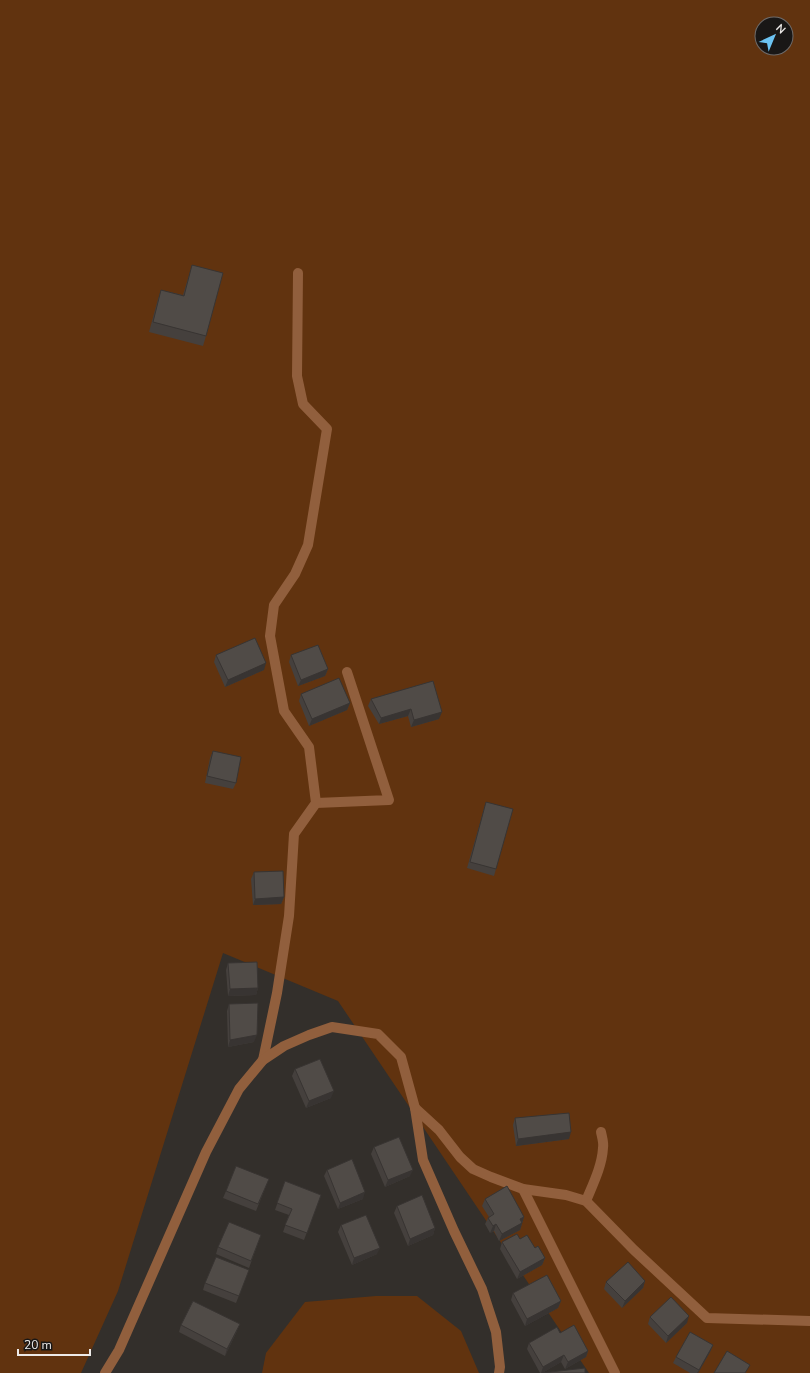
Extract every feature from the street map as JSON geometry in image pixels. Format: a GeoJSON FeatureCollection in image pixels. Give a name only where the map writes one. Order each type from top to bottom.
{"type":"FeatureCollection","features":[{"type":"Feature","properties":{"kind":"street"},"geometry":{"type":"LineString","coordinates":[[263,1060],[277,993],[289,916],[294,834],[316,803],[309,747],[284,711],[270,636],[274,606],[296,574],[308,545],[326,429],[303,404],[297,376],[298,273]]}},
{"type":"Feature","properties":{"kind":"street"},"geometry":{"type":"LineString","coordinates":[[316,803],[389,800],[347,672]]}},
{"type":"Feature","properties":{"kind":"street"},"geometry":{"type":"LineString","coordinates":[[105,1373],[119,1350],[206,1152],[238,1089],[263,1060],[284,1046],[332,1027],[378,1034],[401,1057],[415,1108],[423,1160],[454,1231],[482,1289],[496,1332],[500,1367],[499,1373]]}},
{"type":"Feature","properties":{"kind":"street"},"geometry":{"type":"LineString","coordinates":[[415,1108],[439,1130],[460,1156],[473,1169],[523,1189],[566,1195],[586,1201],[634,1250],[708,1318],[810,1321]]}},
{"type":"Feature","properties":{"kind":"street"},"geometry":{"type":"LineString","coordinates":[[586,1201],[597,1174],[604,1147],[601,1132]]}},
{"type":"Feature","properties":{"kind":"street"},"geometry":{"type":"LineString","coordinates":[[523,1189],[614,1373]]}},
{"type":"Feature","properties":{"kind":"shaded area"},"geometry":{"type":"Polygon","coordinates":[[[0,0],[810,0],[810,1373],[589,1373],[338,1001],[223,953],[118,1291],[81,1373],[0,1373],[0,0]]]}},
{"type":"Feature","properties":{"kind":"shaded area"},"geometry":{"type":"Polygon","coordinates":[[[376,1296],[417,1296],[461,1331],[479,1373],[262,1373],[266,1353],[305,1302],[376,1296]]]}},
{"type":"Feature","properties":{"kind":"building"},"geometry":{"type":"Polygon","coordinates":[[[192,265],[223,273],[206,336],[153,322],[161,290],[184,296],[192,265]]]}},
{"type":"Feature","properties":{"kind":"building"},"geometry":{"type":"Polygon","coordinates":[[[255,638],[266,663],[228,680],[216,655],[255,638]]]}},
{"type":"Feature","properties":{"kind":"building"},"geometry":{"type":"Polygon","coordinates":[[[318,645],[328,669],[301,680],[291,655],[318,645]]]}},
{"type":"Feature","properties":{"kind":"building"},"geometry":{"type":"Polygon","coordinates":[[[339,678],[350,703],[312,719],[301,694],[339,678]]]}},
{"type":"Feature","properties":{"kind":"building"},"geometry":{"type":"Polygon","coordinates":[[[433,681],[442,712],[414,720],[411,709],[381,718],[371,699],[433,681]]]}},
{"type":"Feature","properties":{"kind":"building"},"geometry":{"type":"Polygon","coordinates":[[[213,751],[241,757],[236,783],[207,776],[213,751]]]}},
{"type":"Feature","properties":{"kind":"building"},"geometry":{"type":"Polygon","coordinates":[[[486,802],[513,809],[496,869],[470,862],[486,802]]]}},
{"type":"Feature","properties":{"kind":"building"},"geometry":{"type":"Polygon","coordinates":[[[283,871],[284,897],[255,899],[254,872],[283,871]]]}},
{"type":"Feature","properties":{"kind":"building"},"geometry":{"type":"Polygon","coordinates":[[[257,962],[258,988],[230,989],[228,963],[257,962]]]}},
{"type":"Feature","properties":{"kind":"building"},"geometry":{"type":"Polygon","coordinates":[[[258,1003],[257,1035],[230,1040],[229,1004],[258,1003]]]}},
{"type":"Feature","properties":{"kind":"building"},"geometry":{"type":"Polygon","coordinates":[[[320,1059],[334,1091],[309,1101],[295,1069],[320,1059]]]}},
{"type":"Feature","properties":{"kind":"building"},"geometry":{"type":"Polygon","coordinates":[[[569,1113],[571,1132],[518,1139],[515,1118],[569,1113]]]}},
{"type":"Feature","properties":{"kind":"building"},"geometry":{"type":"Polygon","coordinates":[[[399,1137],[413,1170],[388,1180],[374,1147],[399,1137]]]}},
{"type":"Feature","properties":{"kind":"building"},"geometry":{"type":"Polygon","coordinates":[[[352,1159],[365,1192],[340,1203],[327,1170],[352,1159]]]}},
{"type":"Feature","properties":{"kind":"building"},"geometry":{"type":"Polygon","coordinates":[[[236,1166],[269,1179],[258,1204],[226,1191],[236,1166]]]}},
{"type":"Feature","properties":{"kind":"building"},"geometry":{"type":"Polygon","coordinates":[[[285,1181],[321,1195],[307,1233],[285,1225],[292,1209],[277,1203],[285,1181]]]}},
{"type":"Feature","properties":{"kind":"building"},"geometry":{"type":"Polygon","coordinates":[[[507,1186],[524,1217],[520,1219],[522,1223],[502,1234],[496,1224],[493,1226],[488,1218],[494,1214],[485,1199],[507,1186]]]}},
{"type":"Feature","properties":{"kind":"building"},"geometry":{"type":"Polygon","coordinates":[[[422,1195],[435,1228],[410,1239],[397,1206],[422,1195]]]}},
{"type":"Feature","properties":{"kind":"building"},"geometry":{"type":"Polygon","coordinates":[[[366,1215],[380,1248],[354,1258],[341,1225],[366,1215]]]}},
{"type":"Feature","properties":{"kind":"building"},"geometry":{"type":"Polygon","coordinates":[[[229,1222],[261,1235],[251,1261],[218,1247],[229,1222]]]}},
{"type":"Feature","properties":{"kind":"building"},"geometry":{"type":"Polygon","coordinates":[[[517,1234],[520,1239],[527,1235],[535,1248],[538,1246],[545,1258],[520,1272],[502,1242],[517,1234]]]}},
{"type":"Feature","properties":{"kind":"building"},"geometry":{"type":"Polygon","coordinates":[[[216,1257],[249,1270],[239,1296],[205,1283],[216,1257]]]}},
{"type":"Feature","properties":{"kind":"building"},"geometry":{"type":"Polygon","coordinates":[[[628,1262],[645,1281],[625,1301],[606,1282],[628,1262]]]}},
{"type":"Feature","properties":{"kind":"building"},"geometry":{"type":"Polygon","coordinates":[[[547,1275],[561,1301],[527,1319],[513,1293],[547,1275]]]}},
{"type":"Feature","properties":{"kind":"building"},"geometry":{"type":"Polygon","coordinates":[[[671,1297],[689,1316],[668,1336],[650,1317],[671,1297]]]}},
{"type":"Feature","properties":{"kind":"building"},"geometry":{"type":"Polygon","coordinates":[[[193,1301],[240,1324],[227,1349],[181,1325],[193,1301]]]}},
{"type":"Feature","properties":{"kind":"building"},"geometry":{"type":"Polygon","coordinates":[[[574,1325],[588,1351],[568,1362],[564,1355],[543,1367],[529,1343],[557,1327],[560,1333],[574,1325]]]}},
{"type":"Feature","properties":{"kind":"building"},"geometry":{"type":"Polygon","coordinates":[[[690,1332],[713,1345],[699,1370],[676,1357],[690,1332]]]}},
{"type":"Feature","properties":{"kind":"building"},"geometry":{"type":"Polygon","coordinates":[[[727,1351],[750,1365],[745,1373],[714,1373],[727,1351]]]}},
{"type":"Feature","properties":{"kind":"building"},"geometry":{"type":"Polygon","coordinates":[[[585,1368],[585,1373],[542,1373],[585,1368]]]}}]}
